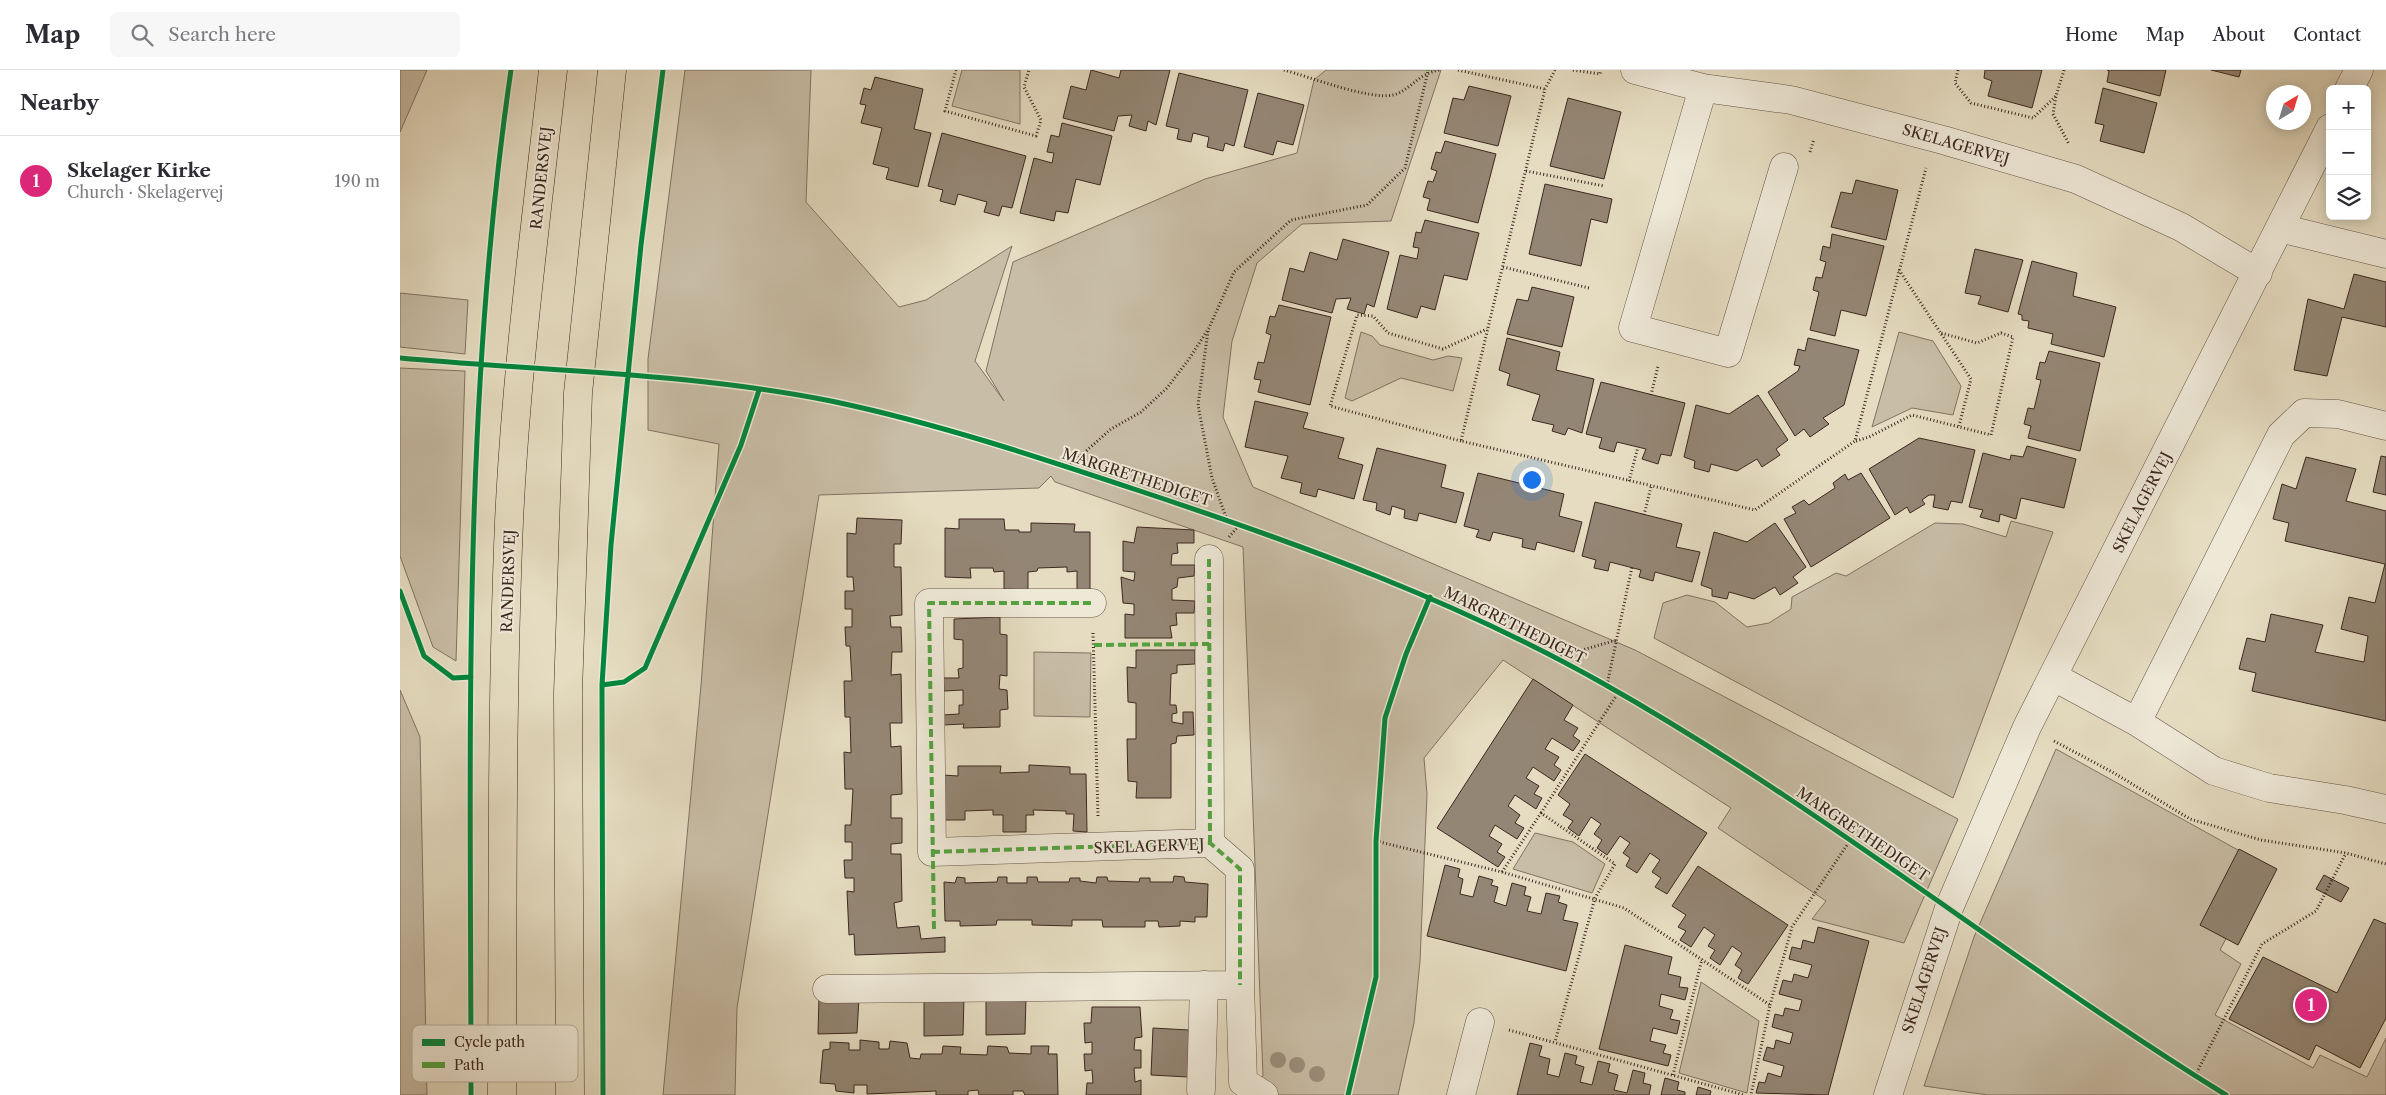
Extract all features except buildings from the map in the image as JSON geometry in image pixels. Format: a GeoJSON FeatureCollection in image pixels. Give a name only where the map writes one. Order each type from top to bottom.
{"type":"FeatureCollection","features":[{"type":"Feature","properties":{"kind":"main road","name":"RANDERSVEJ"},"geometry":{"type":"LineString","coordinates":[[503,1025],[505,676],[509,522],[518,391],[553,70]]}},
{"type":"Feature","properties":{"kind":"main road"},"geometry":{"type":"LineString","coordinates":[[570,1025],[568,693],[578,393],[612,70]]}},
{"type":"Feature","properties":{"kind":"main road","name":"RANDERSVEJ"},"geometry":{"type":"LineString","coordinates":[[502,1082],[502,1095]]}},
{"type":"Feature","properties":{"kind":"main road"},"geometry":{"type":"LineString","coordinates":[[570,1082],[570,1095]]}},
{"type":"Feature","properties":{"kind":"street","name":"SKELAGERVEJ"},"geometry":{"type":"LineString","coordinates":[[1635,70],[1703,88],[1791,100],[1943,140],[2076,179],[2181,227],[2258,273]]}},
{"type":"Feature","properties":{"kind":"street"},"geometry":{"type":"LineString","coordinates":[[2351,85],[2359,70]]}},
{"type":"Feature","properties":{"kind":"street"},"geometry":{"type":"LineString","coordinates":[[1703,88],[1633,328],[1728,352],[1784,166]]}},
{"type":"Feature","properties":{"kind":"street","name":"SKELAGERVEJ"},"geometry":{"type":"LineString","coordinates":[[1888,1095],[1949,908],[2027,727],[2054,677],[2329,130]]}},
{"type":"Feature","properties":{"kind":"street"},"geometry":{"type":"LineString","coordinates":[[2280,228],[2386,254]]}},
{"type":"Feature","properties":{"kind":"street"},"geometry":{"type":"LineString","coordinates":[[2137,722],[2281,436],[2304,413],[2338,414],[2386,426]]}},
{"type":"Feature","properties":{"kind":"street"},"geometry":{"type":"LineString","coordinates":[[1209,559],[1210,843]]}},
{"type":"Feature","properties":{"kind":"street","name":"SKELAGERVEJ"},"geometry":{"type":"LineString","coordinates":[[1092,603],[929,603],[932,852],[1210,843],[1240,869],[1240,985],[1254,1089],[1200,1092]]}},
{"type":"Feature","properties":{"kind":"street"},"geometry":{"type":"LineString","coordinates":[[2054,677],[2137,722],[2214,771],[2269,788],[2344,800],[2386,810]]}},
{"type":"Feature","properties":{"kind":"street"},"geometry":{"type":"LineString","coordinates":[[1200,1092],[1204,985]]}},
{"type":"Feature","properties":{"kind":"street"},"geometry":{"type":"LineString","coordinates":[[827,989],[1240,985]]}},
{"type":"Feature","properties":{"kind":"street"},"geometry":{"type":"LineString","coordinates":[[1461,1095],[1480,1022]]}},
{"type":"Feature","properties":{"kind":"path"},"geometry":{"type":"LineString","coordinates":[[956,70],[945,111],[1036,136],[1041,120],[1024,87],[1029,70]]}},
{"type":"Feature","properties":{"kind":"path"},"geometry":{"type":"LineString","coordinates":[[1284,70],[1378,96],[1395,94],[1428,72],[1440,70]]}},
{"type":"Feature","properties":{"kind":"path"},"geometry":{"type":"LineString","coordinates":[[1458,70],[1546,90]]}},
{"type":"Feature","properties":{"kind":"path"},"geometry":{"type":"LineString","coordinates":[[1574,70],[1600,74],[1601,70]]}},
{"type":"Feature","properties":{"kind":"path"},"geometry":{"type":"LineString","coordinates":[[1958,70],[1955,83],[1971,103],[2033,118],[2056,96]]}},
{"type":"Feature","properties":{"kind":"path"},"geometry":{"type":"LineString","coordinates":[[2064,70],[2053,114],[2072,149],[2076,179]]}},
{"type":"Feature","properties":{"kind":"path"},"geometry":{"type":"LineString","coordinates":[[1068,467],[1111,429],[1141,412],[1167,388],[1209,328],[1234,272],[1291,220],[1367,205],[1405,168],[1428,72]]}},
{"type":"Feature","properties":{"kind":"path"},"geometry":{"type":"LineString","coordinates":[[1526,171],[1604,186]]}},
{"type":"Feature","properties":{"kind":"path"},"geometry":{"type":"LineString","coordinates":[[1503,267],[1589,288]]}},
{"type":"Feature","properties":{"kind":"path"},"geometry":{"type":"LineString","coordinates":[[1898,270],[1972,379],[1959,426]]}},
{"type":"Feature","properties":{"kind":"path"},"geometry":{"type":"LineString","coordinates":[[1461,441],[1330,406],[1357,315],[1373,316],[1388,333],[1443,349],[1488,329]]}},
{"type":"Feature","properties":{"kind":"path"},"geometry":{"type":"LineString","coordinates":[[1209,328],[1198,405],[1212,478],[1227,520]]}},
{"type":"Feature","properties":{"kind":"path"},"geometry":{"type":"LineString","coordinates":[[1856,441],[1912,415],[1991,435],[2013,337],[2001,333],[1977,343],[1941,332]]}},
{"type":"Feature","properties":{"kind":"path"},"geometry":{"type":"LineString","coordinates":[[1629,481],[1638,447]]}},
{"type":"Feature","properties":{"kind":"path"},"geometry":{"type":"LineString","coordinates":[[1644,515],[1651,487]]}},
{"type":"Feature","properties":{"kind":"path"},"geometry":{"type":"LineString","coordinates":[[1606,686],[1632,567]]}},
{"type":"Feature","properties":{"kind":"path"},"geometry":{"type":"LineString","coordinates":[[1092,603],[1099,847]]}},
{"type":"Feature","properties":{"kind":"path"},"geometry":{"type":"LineString","coordinates":[[1554,658],[1617,640]]}},
{"type":"Feature","properties":{"kind":"path"},"geometry":{"type":"LineString","coordinates":[[1502,872],[1618,693]]}},
{"type":"Feature","properties":{"kind":"path"},"geometry":{"type":"LineString","coordinates":[[2027,727],[2114,773],[2190,819],[2261,840],[2346,852],[2386,864]]}},
{"type":"Feature","properties":{"kind":"path"},"geometry":{"type":"LineString","coordinates":[[1542,813],[1615,864],[1595,898],[1554,1042]]}},
{"type":"Feature","properties":{"kind":"path"},"geometry":{"type":"LineString","coordinates":[[1376,831],[1376,850]]}},
{"type":"Feature","properties":{"kind":"path"},"geometry":{"type":"LineString","coordinates":[[1751,1095],[1770,1005],[1792,926],[1851,839]]}},
{"type":"Feature","properties":{"kind":"path"},"geometry":{"type":"LineString","coordinates":[[1376,840],[1502,872],[1624,908],[1770,1005]]}},
{"type":"Feature","properties":{"kind":"path"},"geometry":{"type":"LineString","coordinates":[[2195,1076],[2262,944],[2316,911],[2346,852]]}},
{"type":"Feature","properties":{"kind":"path"},"geometry":{"type":"LineString","coordinates":[[1673,1075],[1702,959]]}},
{"type":"Feature","properties":{"kind":"path"},"geometry":{"type":"LineString","coordinates":[[1480,1022],[1744,1095]]}},
{"type":"Feature","properties":{"kind":"path"},"geometry":{"type":"LineString","coordinates":[[2186,1070],[2201,1080]]}},
{"type":"Feature","properties":{"kind":"path"},"geometry":{"type":"LineString","coordinates":[[2214,1088],[2223,1094]]}},
{"type":"Feature","properties":{"kind":"shaded area"},"geometry":{"type":"Polygon","coordinates":[[[400,70],[427,70],[400,132],[400,70]]]}},
{"type":"Feature","properties":{"kind":"shaded area"},"geometry":{"type":"Polygon","coordinates":[[[685,70],[811,70],[806,202],[899,307],[926,300],[1012,246],[975,361],[1004,401],[986,371],[1013,262],[1205,179],[1297,153],[1314,80],[1326,70],[1441,70],[1391,221],[1302,224],[1257,263],[1232,341],[1223,417],[1253,487],[1635,650],[1958,819],[1904,943],[1812,919],[1826,901],[1718,828],[1731,808],[1503,660],[1424,758],[1427,794],[1420,961],[1414,1023],[1398,1095],[1242,1095],[1263,1076],[1243,547],[1055,482],[1051,476],[1039,488],[819,495],[737,1008],[735,1095],[663,1095],[701,686],[719,444],[648,430],[648,359],[685,70]]]}},
{"type":"Feature","properties":{"kind":"shaded area"},"geometry":{"type":"Polygon","coordinates":[[[962,70],[1020,70],[1020,124],[952,106],[962,70]]]}},
{"type":"Feature","properties":{"kind":"shaded area"},"geometry":{"type":"Polygon","coordinates":[[[400,293],[468,300],[465,354],[400,347],[400,293]]]}},
{"type":"Feature","properties":{"kind":"shaded area"},"geometry":{"type":"Polygon","coordinates":[[[1361,332],[1372,336],[1380,345],[1433,360],[1448,356],[1462,358],[1453,391],[1401,378],[1352,401],[1345,398],[1361,332]]]}},
{"type":"Feature","properties":{"kind":"shaded area"},"geometry":{"type":"Polygon","coordinates":[[[1899,332],[1933,341],[1961,386],[1953,415],[1912,408],[1872,427],[1899,332]]]}},
{"type":"Feature","properties":{"kind":"shaded area"},"geometry":{"type":"Polygon","coordinates":[[[400,368],[465,371],[456,661],[433,647],[400,556],[400,368]]]}},
{"type":"Feature","properties":{"kind":"shaded area"},"geometry":{"type":"Polygon","coordinates":[[[2011,521],[2053,532],[1953,798],[1654,638],[1663,603],[1687,595],[1715,602],[1747,627],[1769,623],[1791,609],[1792,597],[1836,573],[1846,576],[1935,523],[1963,524],[2006,537],[2011,521]]]}},
{"type":"Feature","properties":{"kind":"shaded area"},"geometry":{"type":"Polygon","coordinates":[[[1034,652],[1091,653],[1090,717],[1034,716],[1034,652]]]}},
{"type":"Feature","properties":{"kind":"shaded area"},"geometry":{"type":"Polygon","coordinates":[[[400,690],[420,737],[426,1025],[412,1025],[412,1082],[427,1082],[427,1095],[400,1095],[400,690]]]}},
{"type":"Feature","properties":{"kind":"shaded area"},"geometry":{"type":"Polygon","coordinates":[[[2056,749],[2265,865],[2220,950],[2241,964],[2215,1015],[2313,1068],[2320,1055],[2367,1077],[2386,1038],[2386,1095],[1988,1095],[1924,1086],[1974,937],[2056,749]]]}},
{"type":"Feature","properties":{"kind":"shaded area"},"geometry":{"type":"Polygon","coordinates":[[[1535,833],[1573,842],[1605,864],[1592,893],[1513,869],[1535,833]]]}},
{"type":"Feature","properties":{"kind":"shaded area"},"geometry":{"type":"Polygon","coordinates":[[[1701,982],[1759,1021],[1747,1093],[1679,1073],[1701,982]]]}},
{"type":"Feature","properties":{"kind":"marked path"},"geometry":{"type":"LineString","coordinates":[[1209,559],[1210,843]]}},
{"type":"Feature","properties":{"kind":"marked path"},"geometry":{"type":"LineString","coordinates":[[934,929],[929,603],[1092,603]]}},
{"type":"Feature","properties":{"kind":"marked path"},"geometry":{"type":"LineString","coordinates":[[1094,645],[1209,644]]}},
{"type":"Feature","properties":{"kind":"marked path"},"geometry":{"type":"LineString","coordinates":[[932,852],[1210,843],[1240,869],[1240,985]]}},
{"type":"Feature","properties":{"kind":"cycle path"},"geometry":{"type":"LineString","coordinates":[[471,1025],[470,710],[476,453],[495,197],[511,70]]}},
{"type":"Feature","properties":{"kind":"cycle path"},"geometry":{"type":"LineString","coordinates":[[603,1095],[602,685],[611,545],[641,245],[663,70]]}},
{"type":"Feature","properties":{"kind":"cycle path","name":"MARGRETHEDIGET"},"geometry":{"type":"LineString","coordinates":[[400,358],[725,384],[831,401],[948,430],[1063,466],[1200,511],[1377,576],[1435,600],[1548,654],[1604,684],[1685,732],[1841,834],[2147,1045],[2226,1095]]}},
{"type":"Feature","properties":{"kind":"cycle path"},"geometry":{"type":"LineString","coordinates":[[602,685],[624,682],[645,668],[741,445],[759,390]]}},
{"type":"Feature","properties":{"kind":"cycle path"},"geometry":{"type":"LineString","coordinates":[[400,591],[424,656],[453,678],[471,677]]}},
{"type":"Feature","properties":{"kind":"cycle path"},"geometry":{"type":"LineString","coordinates":[[1348,1095],[1376,977],[1376,841],[1385,718],[1406,654],[1430,597]]}},
{"type":"Feature","properties":{"kind":"cycle path"},"geometry":{"type":"LineString","coordinates":[[471,1082],[471,1095]]}},
{"type":"Feature","properties":{"kind":"place","name":"Skelager Kirke"},"geometry":{"type":"Point","coordinates":[2311,1005]}}]}
